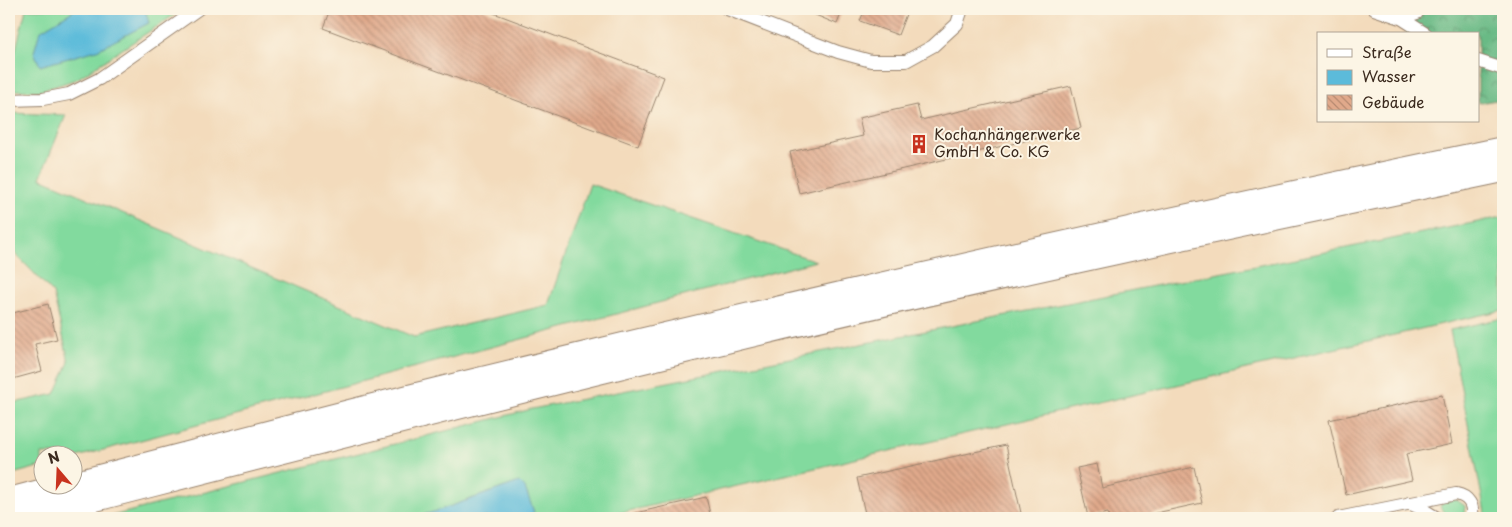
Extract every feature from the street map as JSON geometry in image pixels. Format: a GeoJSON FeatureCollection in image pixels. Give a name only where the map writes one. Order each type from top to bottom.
{"type":"FeatureCollection","features":[{"type":"Feature","properties":{"kind":"highway"},"geometry":{"type":"LineString","coordinates":[[82,481],[464,384],[859,289],[1286,194],[1503,149]]}},
{"type":"Feature","properties":{"kind":"highway"},"geometry":{"type":"LineString","coordinates":[[21,518],[450,409],[792,326],[1089,257],[1503,170]]}},
{"type":"Feature","properties":{"kind":"highway"},"geometry":{"type":"LineString","coordinates":[[9,500],[32,494]]}},
{"type":"Feature","properties":{"kind":"street"},"geometry":{"type":"LineString","coordinates":[[9,100],[43,99],[70,94],[99,79],[198,9]]}},
{"type":"Feature","properties":{"kind":"street"},"geometry":{"type":"LineString","coordinates":[[727,9],[838,52],[871,62],[906,61],[933,46],[957,24],[962,9]]}},
{"type":"Feature","properties":{"kind":"street"},"geometry":{"type":"LineString","coordinates":[[1374,9],[1401,18],[1423,32]]}},
{"type":"Feature","properties":{"kind":"street"},"geometry":{"type":"LineString","coordinates":[[1401,18],[1417,12],[1419,9]]}},
{"type":"Feature","properties":{"kind":"street"},"geometry":{"type":"LineString","coordinates":[[1480,62],[1503,69]]}},
{"type":"Feature","properties":{"kind":"street"},"geometry":{"type":"LineString","coordinates":[[1338,518],[1409,503],[1460,495],[1471,504],[1473,510],[1471,518]]}},
{"type":"Feature","properties":{"kind":"street"},"geometry":{"type":"LineString","coordinates":[[1409,503],[1437,518]]}},
{"type":"Feature","properties":{"kind":"green space"},"geometry":{"type":"Polygon","coordinates":[[[26,9],[172,9],[179,12],[77,79],[40,91],[9,90],[9,76],[26,9]]]}},
{"type":"Feature","properties":{"kind":"green space"},"geometry":{"type":"Polygon","coordinates":[[[1411,9],[1503,9],[1503,99],[1480,103],[1480,32],[1406,32],[1411,9]]]}},
{"type":"Feature","properties":{"kind":"green space"},"geometry":{"type":"Polygon","coordinates":[[[9,113],[66,115],[40,178],[414,337],[548,305],[590,184],[816,261],[82,456],[82,444],[32,444],[32,469],[9,475],[9,404],[55,394],[69,362],[53,293],[9,247],[9,113]]]}},
{"type":"Feature","properties":{"kind":"green space"},"geometry":{"type":"Polygon","coordinates":[[[1503,217],[1503,310],[598,518],[104,518],[532,409],[1503,217]]]}},
{"type":"Feature","properties":{"kind":"green space"},"geometry":{"type":"Polygon","coordinates":[[[1503,318],[1503,518],[1486,518],[1450,330],[1503,318]]]}},
{"type":"Feature","properties":{"kind":"green space"},"geometry":{"type":"Polygon","coordinates":[[[1457,500],[1465,506],[1464,514],[1459,518],[1453,518],[1442,510],[1440,506],[1445,501],[1457,500]]]}},
{"type":"Feature","properties":{"kind":"water"},"geometry":{"type":"Polygon","coordinates":[[[76,9],[145,9],[149,23],[97,50],[40,66],[34,52],[40,31],[76,9]]]}},
{"type":"Feature","properties":{"kind":"water"},"geometry":{"type":"Polygon","coordinates":[[[519,482],[525,488],[534,512],[528,517],[412,518],[437,511],[519,482]]]}},
{"type":"Feature","properties":{"kind":"building"},"geometry":{"type":"Polygon","coordinates":[[[330,9],[483,9],[664,77],[638,146],[323,28],[330,9]]]}},
{"type":"Feature","properties":{"kind":"building"},"geometry":{"type":"Polygon","coordinates":[[[801,9],[843,9],[837,24],[801,9]]]}},
{"type":"Feature","properties":{"kind":"building"},"geometry":{"type":"Polygon","coordinates":[[[865,9],[908,9],[898,35],[860,21],[865,9]]]}},
{"type":"Feature","properties":{"kind":"building","name":"Kochanhängerwerke GmbH & Co. KG"},"geometry":{"type":"Polygon","coordinates":[[[1071,86],[1081,128],[799,193],[790,152],[863,136],[859,118],[917,105],[921,120],[1071,86]]]}},
{"type":"Feature","properties":{"kind":"building"},"geometry":{"type":"Polygon","coordinates":[[[48,304],[57,339],[35,344],[42,371],[9,380],[9,314],[48,304]]]}},
{"type":"Feature","properties":{"kind":"building"},"geometry":{"type":"Polygon","coordinates":[[[1442,395],[1452,444],[1406,454],[1412,480],[1346,495],[1329,420],[1442,395]]]}},
{"type":"Feature","properties":{"kind":"building"},"geometry":{"type":"Polygon","coordinates":[[[1006,445],[1021,513],[1009,516],[1009,518],[866,518],[857,478],[1006,445]]]}},
{"type":"Feature","properties":{"kind":"building"},"geometry":{"type":"Polygon","coordinates":[[[1097,464],[1102,488],[1194,467],[1202,503],[1133,518],[1109,518],[1108,513],[1088,517],[1077,468],[1097,464]]]}},
{"type":"Feature","properties":{"kind":"building"},"geometry":{"type":"Polygon","coordinates":[[[706,497],[711,518],[631,518],[631,514],[706,497]]]}},
{"type":"Feature","properties":{"kind":"place","name":"Kochanhängerwerke GmbH & Co. KG"},"geometry":{"type":"Point","coordinates":[919,144]}}]}
